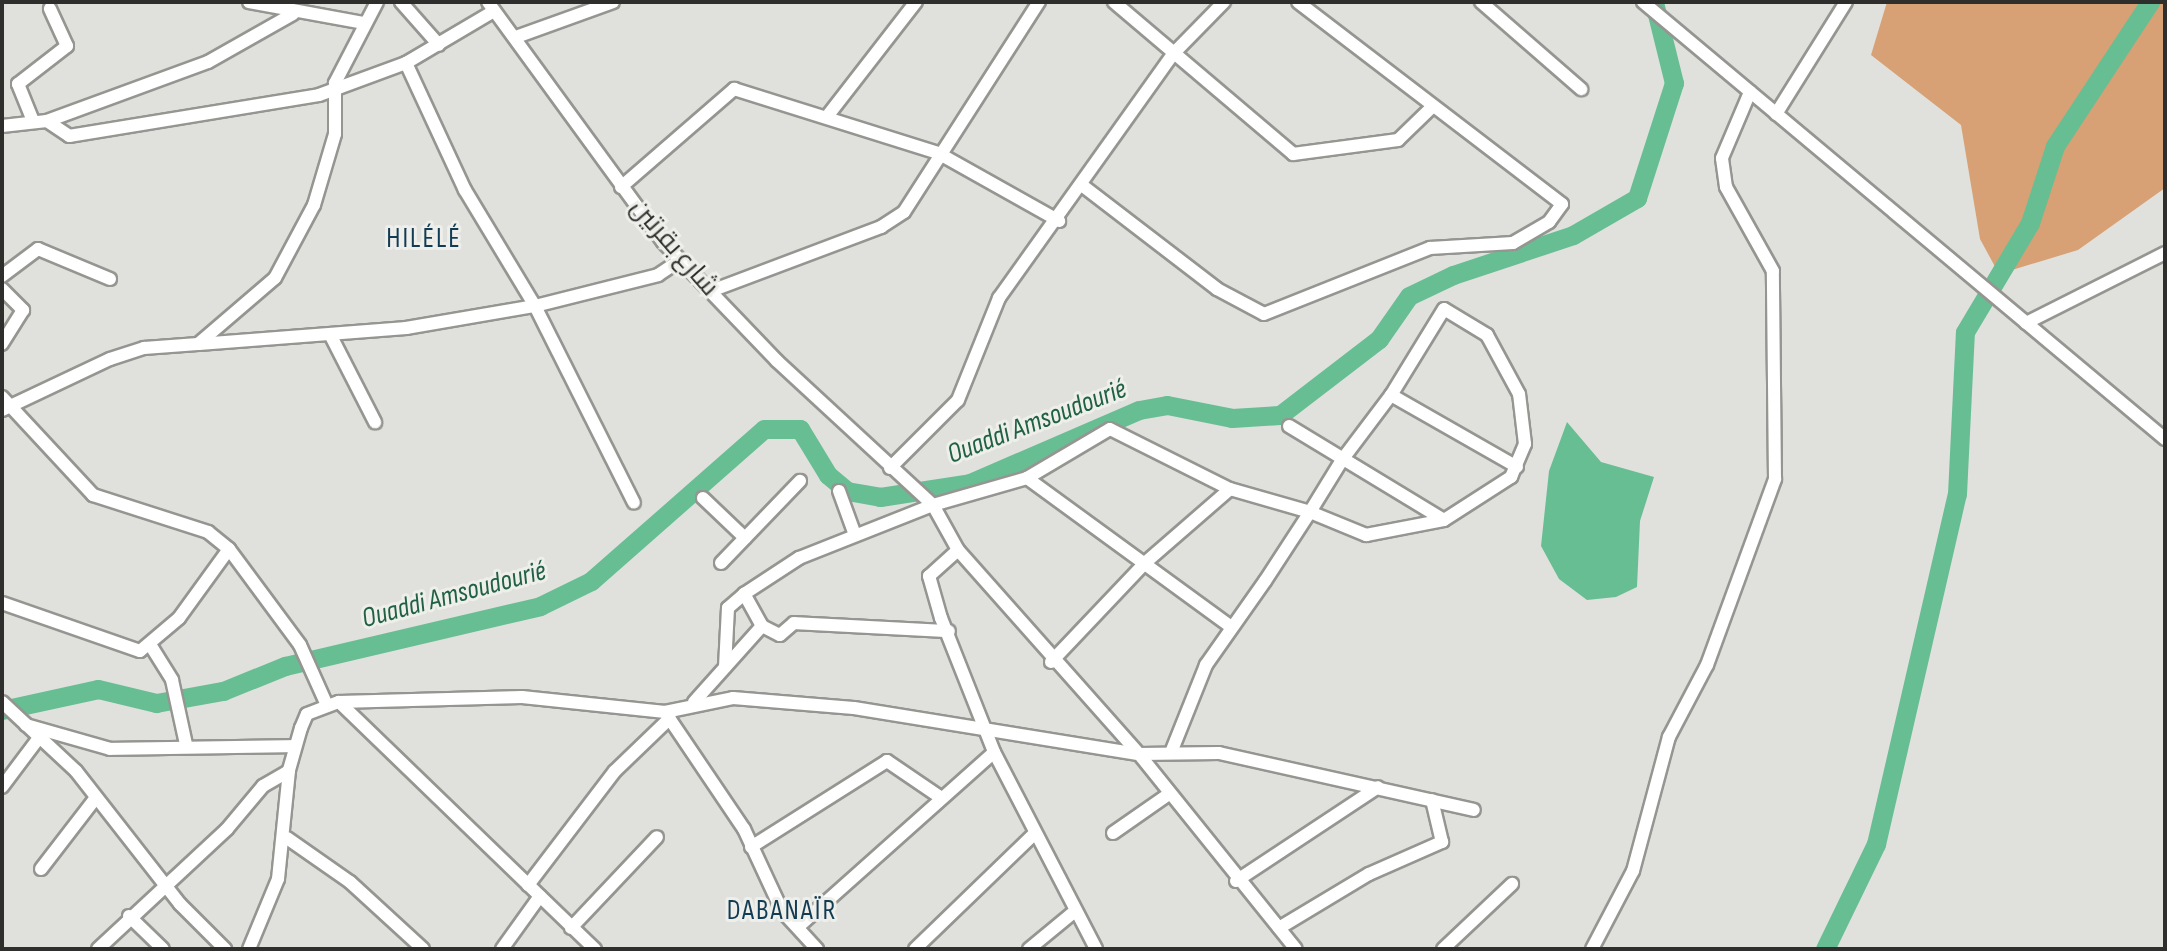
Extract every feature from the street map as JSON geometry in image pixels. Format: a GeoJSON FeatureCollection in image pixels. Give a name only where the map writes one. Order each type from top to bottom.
{"type":"FeatureCollection","features":[{"type":"Feature","properties":{"kind":"street"},"geometry":{"type":"LineString","coordinates":[[249,2],[293,14],[363,23]]}},
{"type":"Feature","properties":{"kind":"street"},"geometry":{"type":"LineString","coordinates":[[198,344],[252,301],[293,247],[328,167],[337,90],[363,23],[377,2]]}},
{"type":"Feature","properties":{"kind":"street"},"geometry":{"type":"LineString","coordinates":[[401,2],[439,45]]}},
{"type":"Feature","properties":{"kind":"street"},"geometry":{"type":"LineString","coordinates":[[516,37],[613,2]]}},
{"type":"Feature","properties":{"kind":"street"},"geometry":{"type":"LineString","coordinates":[[829,114],[916,2]]}},
{"type":"Feature","properties":{"kind":"street"},"geometry":{"type":"LineString","coordinates":[[712,291],[893,222],[1039,2]]}},
{"type":"Feature","properties":{"kind":"street"},"geometry":{"type":"LineString","coordinates":[[1114,2],[1293,154],[1398,140],[1431,108]]}},
{"type":"Feature","properties":{"kind":"street"},"geometry":{"type":"LineString","coordinates":[[890,468],[958,400],[999,298],[1059,221],[1173,54],[1224,2]]}},
{"type":"Feature","properties":{"kind":"street"},"geometry":{"type":"LineString","coordinates":[[1083,186],[1217,289],[1274,313],[1327,285],[1430,248],[1513,243],[1549,222],[1562,204],[1431,108],[1298,2]]}},
{"type":"Feature","properties":{"kind":"street"},"geometry":{"type":"LineString","coordinates":[[1481,2],[1581,89]]}},
{"type":"Feature","properties":{"kind":"street"},"geometry":{"type":"LineString","coordinates":[[1776,114],[1846,2]]}},
{"type":"Feature","properties":{"kind":"street"},"geometry":{"type":"LineString","coordinates":[[1652,4],[1749,92],[2165,439]]}},
{"type":"Feature","properties":{"kind":"street"},"geometry":{"type":"LineString","coordinates":[[47,121],[69,136],[337,90],[406,63],[439,45],[491,6]]}},
{"type":"Feature","properties":{"kind":"street","name":"شارع بقرتين"},"geometry":{"type":"LineString","coordinates":[[491,6],[516,37],[621,187],[680,260],[890,468],[933,505]]}},
{"type":"Feature","properties":{"kind":"street"},"geometry":{"type":"LineString","coordinates":[[33,121],[18,83],[67,50],[50,9]]}},
{"type":"Feature","properties":{"kind":"street"},"geometry":{"type":"LineString","coordinates":[[2,126],[47,121],[208,62],[293,14]]}},
{"type":"Feature","properties":{"kind":"street"},"geometry":{"type":"LineString","coordinates":[[406,63],[465,190],[535,306],[634,503]]}},
{"type":"Feature","properties":{"kind":"street"},"geometry":{"type":"LineString","coordinates":[[621,187],[734,89],[829,114],[938,153],[1059,221]]}},
{"type":"Feature","properties":{"kind":"street"},"geometry":{"type":"LineString","coordinates":[[1592,949],[1633,871],[1669,737],[1707,666],[1775,479],[1773,271],[1726,187],[1722,158],[1749,92]]}},
{"type":"Feature","properties":{"kind":"street"},"geometry":{"type":"LineString","coordinates":[[2,276],[38,249],[110,279]]}},
{"type":"Feature","properties":{"kind":"street"},"geometry":{"type":"LineString","coordinates":[[2026,323],[2165,253]]}},
{"type":"Feature","properties":{"kind":"street"},"geometry":{"type":"LineString","coordinates":[[326,703],[300,645],[229,549],[208,533],[93,495],[4,405],[110,359],[144,348],[331,335],[535,306],[658,275],[680,260]]}},
{"type":"Feature","properties":{"kind":"street"},"geometry":{"type":"LineString","coordinates":[[2,289],[23,310],[2,344]]}},
{"type":"Feature","properties":{"kind":"street"},"geometry":{"type":"LineString","coordinates":[[725,667],[728,608],[744,594],[799,558],[933,505],[1027,478],[1110,429],[1230,489],[1310,512],[1366,535],[1444,520],[1504,483],[1517,467],[1526,420],[1519,394],[1497,345],[1448,309],[1391,395],[1342,460],[1310,512],[1206,665],[1172,750]]}},
{"type":"Feature","properties":{"kind":"street"},"geometry":{"type":"LineString","coordinates":[[331,335],[375,422]]}},
{"type":"Feature","properties":{"kind":"street"},"geometry":{"type":"LineString","coordinates":[[1391,395],[1517,467]]}},
{"type":"Feature","properties":{"kind":"street"},"geometry":{"type":"LineString","coordinates":[[1289,426],[1444,520]]}},
{"type":"Feature","properties":{"kind":"street"},"geometry":{"type":"LineString","coordinates":[[1027,478],[1146,562],[1231,627]]}},
{"type":"Feature","properties":{"kind":"street"},"geometry":{"type":"LineString","coordinates":[[721,563],[800,481]]}},
{"type":"Feature","properties":{"kind":"street"},"geometry":{"type":"LineString","coordinates":[[1051,662],[1146,562],[1230,489]]}},
{"type":"Feature","properties":{"kind":"street"},"geometry":{"type":"LineString","coordinates":[[839,491],[855,535]]}},
{"type":"Feature","properties":{"kind":"street"},"geometry":{"type":"LineString","coordinates":[[702,498],[745,538]]}},
{"type":"Feature","properties":{"kind":"street"},"geometry":{"type":"LineString","coordinates":[[933,505],[958,550],[1051,662],[1139,754],[1236,881],[1296,949]]}},
{"type":"Feature","properties":{"kind":"street"},"geometry":{"type":"LineString","coordinates":[[2,603],[140,652],[151,646],[215,574],[229,549]]}},
{"type":"Feature","properties":{"kind":"street"},"geometry":{"type":"LineString","coordinates":[[958,550],[929,576],[993,752],[1096,949]]}},
{"type":"Feature","properties":{"kind":"street"},"geometry":{"type":"LineString","coordinates":[[744,594],[762,626],[780,635],[794,623],[949,631]]}},
{"type":"Feature","properties":{"kind":"street"},"geometry":{"type":"LineString","coordinates":[[694,702],[762,626]]}},
{"type":"Feature","properties":{"kind":"street"},"geometry":{"type":"LineString","coordinates":[[151,646],[172,680],[186,744]]}},
{"type":"Feature","properties":{"kind":"street"},"geometry":{"type":"LineString","coordinates":[[249,949],[287,838],[289,771],[295,747],[307,714],[326,703],[523,697],[668,715]]}},
{"type":"Feature","properties":{"kind":"street"},"geometry":{"type":"LineString","coordinates":[[528,885],[615,771],[668,715],[694,702],[733,698],[982,725],[1139,754],[1172,750],[1378,787],[1474,810]]}},
{"type":"Feature","properties":{"kind":"street"},"geometry":{"type":"LineString","coordinates":[[2,702],[95,799],[225,949]]}},
{"type":"Feature","properties":{"kind":"street"},"geometry":{"type":"LineString","coordinates":[[340,702],[571,928],[596,949]]}},
{"type":"Feature","properties":{"kind":"street"},"geometry":{"type":"LineString","coordinates":[[668,715],[751,847],[782,911],[799,926],[817,949]]}},
{"type":"Feature","properties":{"kind":"street"},"geometry":{"type":"LineString","coordinates":[[22,724],[110,749],[186,744],[295,747]]}},
{"type":"Feature","properties":{"kind":"street"},"geometry":{"type":"LineString","coordinates":[[2,787],[38,738]]}},
{"type":"Feature","properties":{"kind":"street"},"geometry":{"type":"LineString","coordinates":[[799,926],[993,752]]}},
{"type":"Feature","properties":{"kind":"street"},"geometry":{"type":"LineString","coordinates":[[751,847],[887,761],[940,797]]}},
{"type":"Feature","properties":{"kind":"street"},"geometry":{"type":"LineString","coordinates":[[98,949],[129,916],[168,885],[263,786],[289,771]]}},
{"type":"Feature","properties":{"kind":"street"},"geometry":{"type":"LineString","coordinates":[[1236,881],[1378,787]]}},
{"type":"Feature","properties":{"kind":"street"},"geometry":{"type":"LineString","coordinates":[[1113,833],[1169,794]]}},
{"type":"Feature","properties":{"kind":"street"},"geometry":{"type":"LineString","coordinates":[[41,869],[95,799]]}},
{"type":"Feature","properties":{"kind":"street"},"geometry":{"type":"LineString","coordinates":[[1279,928],[1369,874],[1441,842],[1432,800]]}},
{"type":"Feature","properties":{"kind":"street"},"geometry":{"type":"LineString","coordinates":[[915,949],[1034,834]]}},
{"type":"Feature","properties":{"kind":"street"},"geometry":{"type":"LineString","coordinates":[[571,928],[657,837]]}},
{"type":"Feature","properties":{"kind":"street"},"geometry":{"type":"LineString","coordinates":[[287,838],[350,882],[423,949]]}},
{"type":"Feature","properties":{"kind":"street"},"geometry":{"type":"LineString","coordinates":[[1443,949],[1511,884]]}},
{"type":"Feature","properties":{"kind":"street"},"geometry":{"type":"LineString","coordinates":[[502,949],[540,896]]}},
{"type":"Feature","properties":{"kind":"street"},"geometry":{"type":"LineString","coordinates":[[1029,949],[1074,911]]}},
{"type":"Feature","properties":{"kind":"street"},"geometry":{"type":"LineString","coordinates":[[129,916],[163,949]]}},
{"type":"Feature","properties":{"kind":"shaded area"},"geometry":{"type":"Polygon","coordinates":[[[1887,2],[2165,2],[2165,188],[2078,250],[1999,274],[1980,239],[1961,125],[1871,55],[1887,2]]]}},
{"type":"Feature","properties":{"kind":"shaded area"},"geometry":{"type":"Polygon","coordinates":[[[1567,422],[1601,462],[1654,477],[1640,521],[1637,587],[1616,597],[1587,600],[1559,579],[1541,546],[1549,471],[1567,422]]]}},
{"type":"Feature","properties":{"kind":"waterway","name":"Ouaddi Amsoudourié"},"geometry":{"type":"LineString","coordinates":[[2,710],[98,689],[156,703],[223,691],[285,666],[540,606],[591,581],[764,429],[800,429],[828,475],[847,491],[880,497],[970,483],[1139,410],[1167,405],[1232,418],[1280,415],[1379,339],[1409,296],[1453,275],[1573,235],[1637,198],[1674,83],[1654,2]]}},
{"type":"Feature","properties":{"kind":"waterway"},"geometry":{"type":"LineString","coordinates":[[1825,949],[1876,844],[1957,494],[1965,332],[2030,223],[2055,146],[2150,2]]}},
{"type":"Feature","properties":{"kind":"district","name":"HILÉLÉ"},"geometry":{"type":"Point","coordinates":[424,239]}},
{"type":"Feature","properties":{"kind":"district","name":"DABANAÏR"},"geometry":{"type":"Point","coordinates":[782,911]}}]}
